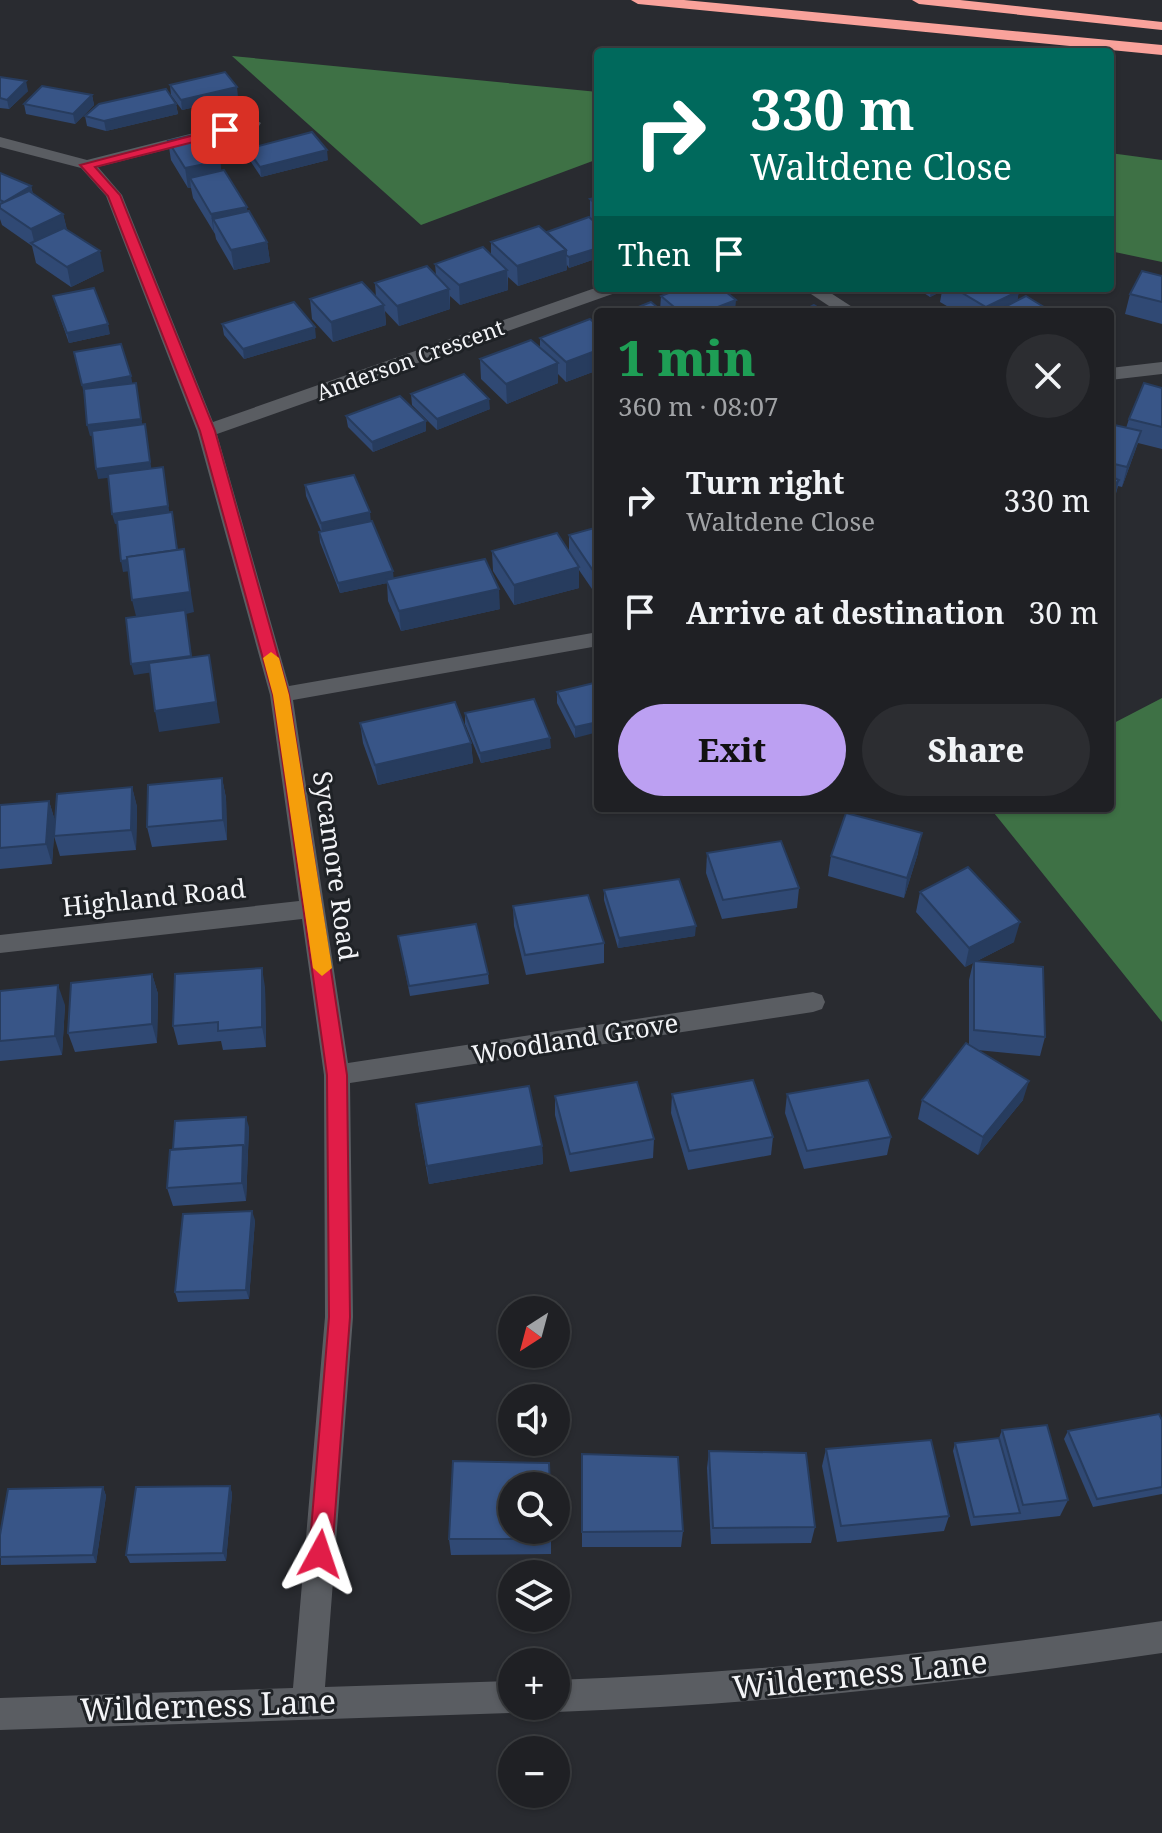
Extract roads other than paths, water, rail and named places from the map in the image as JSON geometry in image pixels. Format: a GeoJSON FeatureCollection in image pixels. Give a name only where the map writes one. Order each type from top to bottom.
{"type":"FeatureCollection","features":[{"type":"Feature","properties":{"kind":"highway"},"geometry":{"type":"LineString","coordinates":[[638,0],[1162,50]]}},
{"type":"Feature","properties":{"kind":"highway"},"geometry":{"type":"LineString","coordinates":[[919,0],[1162,26]]}},
{"type":"Feature","properties":{"kind":"street"},"geometry":{"type":"LineString","coordinates":[[0,142],[87,165],[253,123]]}},
{"type":"Feature","properties":{"kind":"street","name":"Sycamore Road"},"geometry":{"type":"LineString","coordinates":[[87,165],[114,195],[207,431],[281,695],[314,908],[337,1075],[339,1317],[308,1702]]}},
{"type":"Feature","properties":{"kind":"street","name":"Anderson Crescent"},"geometry":{"type":"LineString","coordinates":[[207,431],[601,292]]}},
{"type":"Feature","properties":{"kind":"street"},"geometry":{"type":"LineString","coordinates":[[818,292],[844,308]]}},
{"type":"Feature","properties":{"kind":"street"},"geometry":{"type":"LineString","coordinates":[[1114,374],[1162,368]]}},
{"type":"Feature","properties":{"kind":"street"},"geometry":{"type":"LineString","coordinates":[[281,695],[594,640]]}},
{"type":"Feature","properties":{"kind":"street","name":"Highland Road"},"geometry":{"type":"LineString","coordinates":[[0,944],[314,908]]}},
{"type":"Feature","properties":{"kind":"street","name":"Woodland Grove"},"geometry":{"type":"LineString","coordinates":[[337,1075],[813,1002]]}},
{"type":"Feature","properties":{"kind":"street","name":"Wilderness Lane"},"geometry":{"type":"LineString","coordinates":[[570,1696],[686,1693],[1007,1661],[1162,1637]]}},
{"type":"Feature","properties":{"kind":"street","name":"Wilderness Lane"},"geometry":{"type":"LineString","coordinates":[[0,1714],[498,1697]]}}]}
